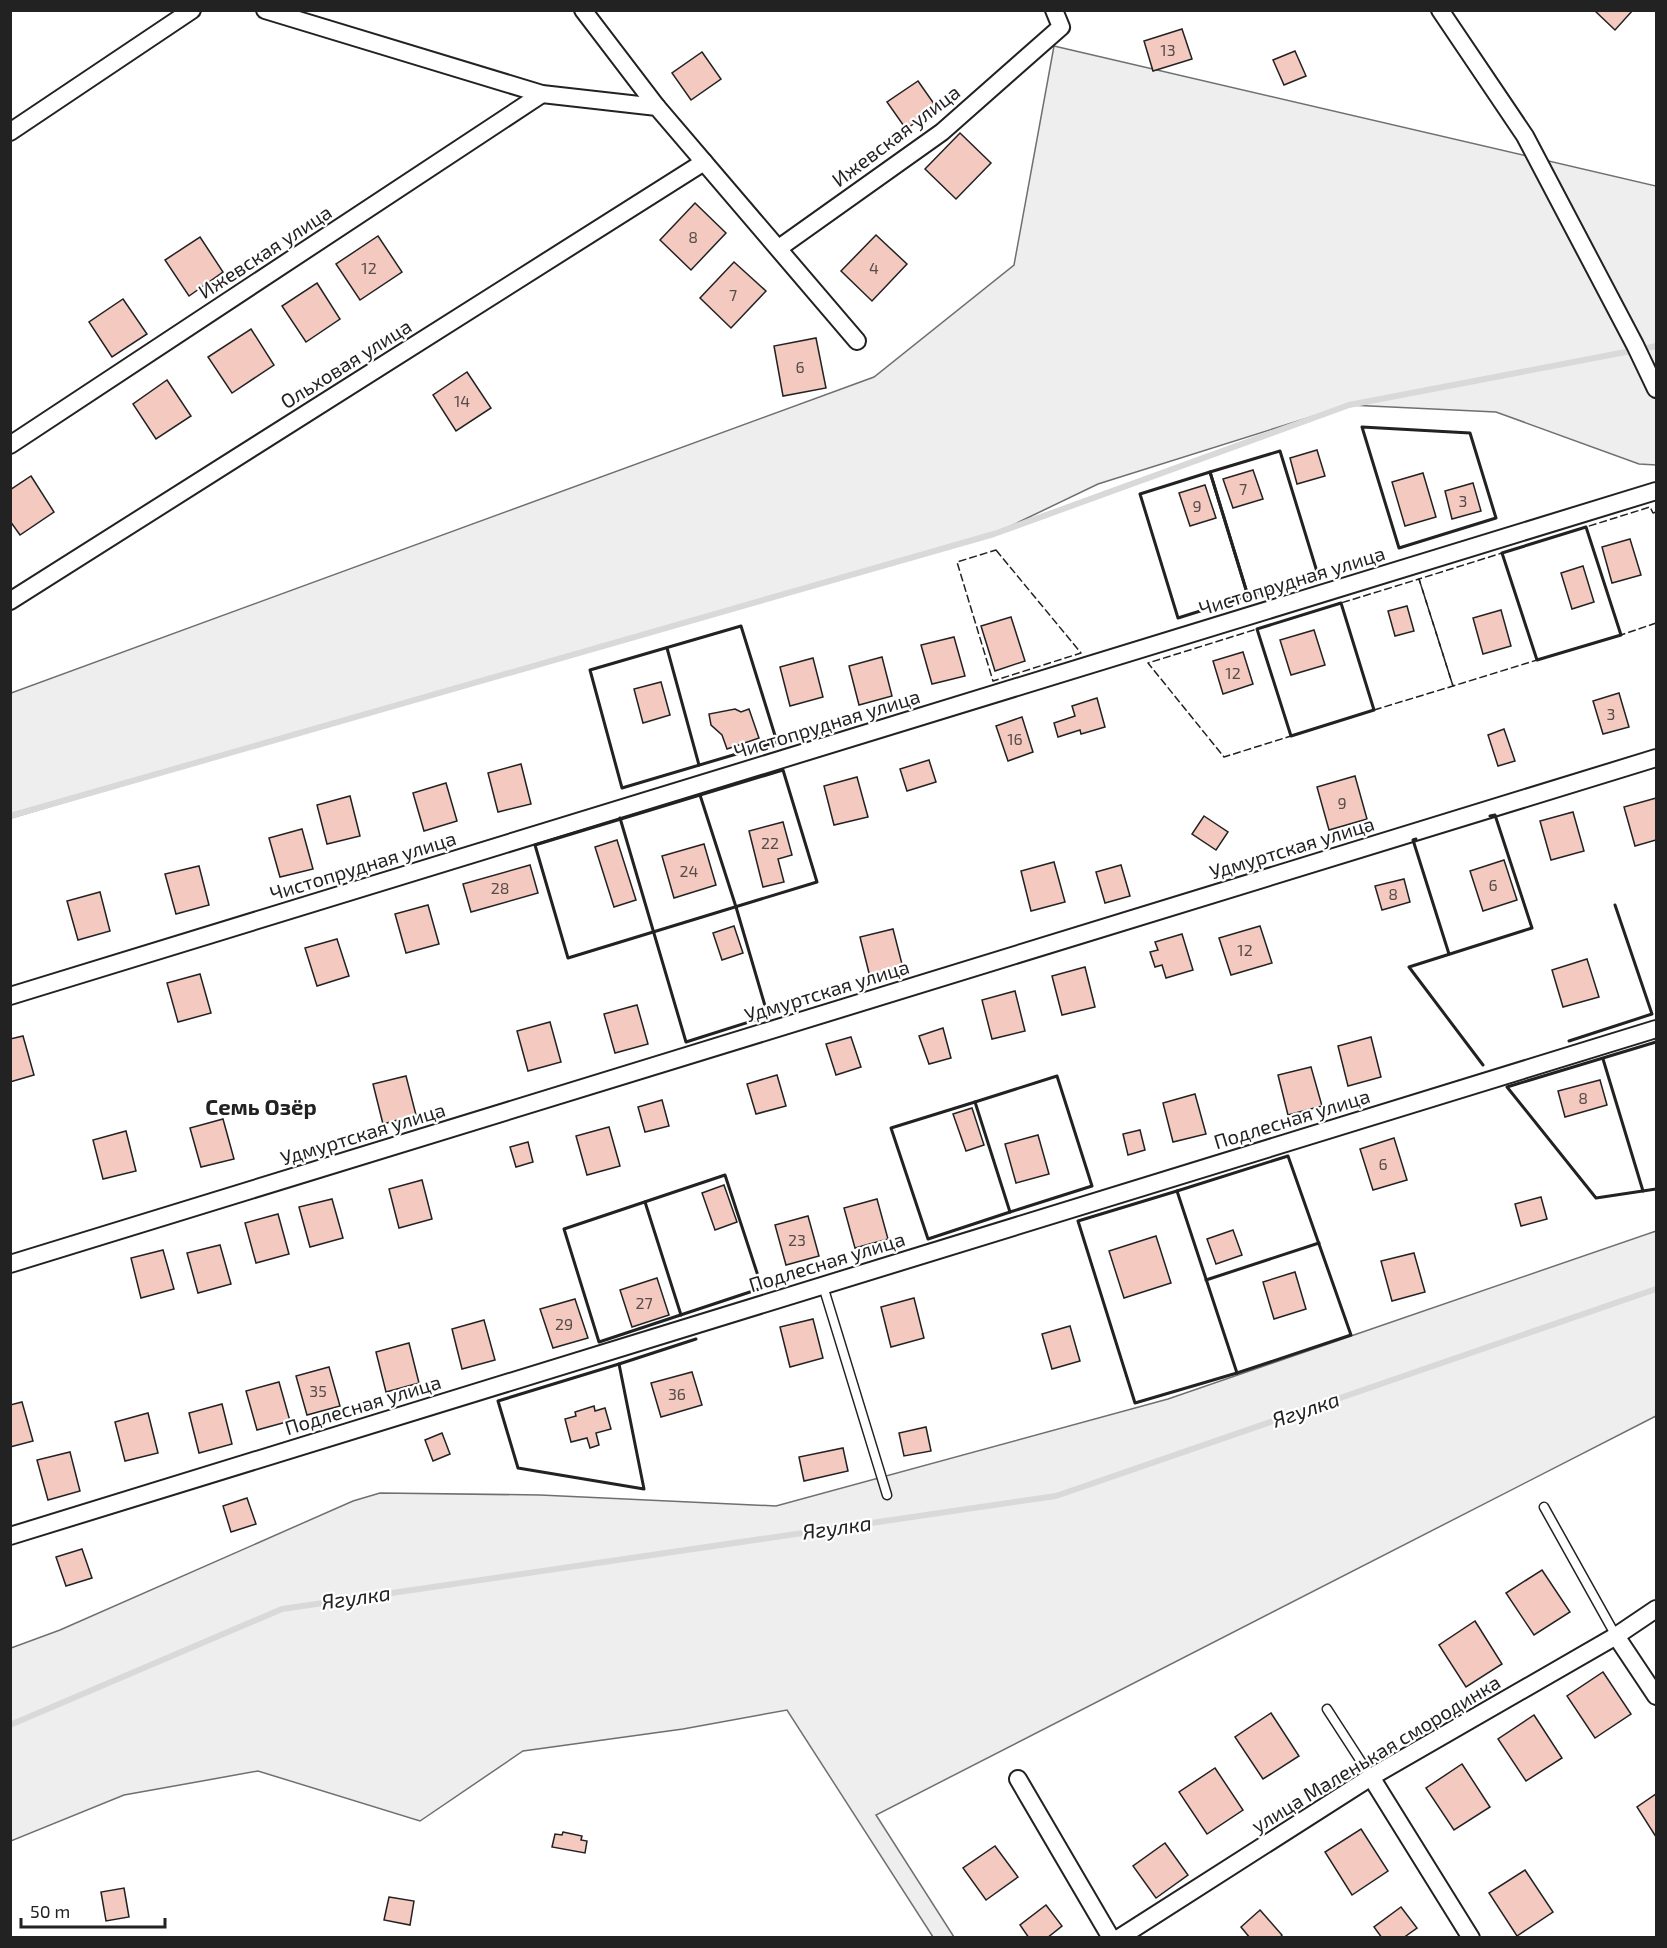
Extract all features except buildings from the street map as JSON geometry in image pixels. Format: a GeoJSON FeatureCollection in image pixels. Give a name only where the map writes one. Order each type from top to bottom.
{"type":"FeatureCollection","features":[{"type":"Feature","properties":{"kind":"street"},"geometry":{"type":"LineString","coordinates":[[10,132],[192,10]]}},
{"type":"Feature","properties":{"kind":"street"},"geometry":{"type":"LineString","coordinates":[[265,10],[542,94],[657,107]]}},
{"type":"Feature","properties":{"kind":"street"},"geometry":{"type":"LineString","coordinates":[[583,10],[657,107],[857,341]]}},
{"type":"Feature","properties":{"kind":"street","name":"Ижевская улица"},"geometry":{"type":"LineString","coordinates":[[779,248],[942,132],[1061,27],[1053,10]]}},
{"type":"Feature","properties":{"kind":"street"},"geometry":{"type":"LineString","coordinates":[[1440,10],[1525,136],[1656,389]]}},
{"type":"Feature","properties":{"kind":"street","name":"Ижевская улица"},"geometry":{"type":"LineString","coordinates":[[10,445],[542,94]]}},
{"type":"Feature","properties":{"kind":"street","name":"Ольховая улица"},"geometry":{"type":"LineString","coordinates":[[10,601],[704,162]]}},
{"type":"Feature","properties":{"kind":"street","name":"Чистопрудная улица"},"geometry":{"type":"LineString","coordinates":[[10,996],[1656,491]]}},
{"type":"Feature","properties":{"kind":"street","name":"Удмуртская улица"},"geometry":{"type":"LineString","coordinates":[[10,1264],[1656,758]]}},
{"type":"Feature","properties":{"kind":"street","name":"Подлесная улица"},"geometry":{"type":"LineString","coordinates":[[11,1534],[1656,1029]]}},
{"type":"Feature","properties":{"kind":"street","name":"улица Маленькая смородинка"},"geometry":{"type":"LineString","coordinates":[[1119,1938],[1371,1777],[1616,1636],[1656,1609]]}},
{"type":"Feature","properties":{"kind":"street"},"geometry":{"type":"LineString","coordinates":[[1616,1636],[1656,1696]]}},
{"type":"Feature","properties":{"kind":"street"},"geometry":{"type":"LineString","coordinates":[[1371,1777],[1471,1938]]}},
{"type":"Feature","properties":{"kind":"street"},"geometry":{"type":"LineString","coordinates":[[1018,1779],[1111,1938]]}},
{"type":"Feature","properties":{"kind":"lane"},"geometry":{"type":"LineString","coordinates":[[823,1286],[887,1495]]}},
{"type":"Feature","properties":{"kind":"lane"},"geometry":{"type":"LineString","coordinates":[[1544,1507],[1616,1636]]}},
{"type":"Feature","properties":{"kind":"lane"},"geometry":{"type":"LineString","coordinates":[[1327,1709],[1371,1777]]}},
{"type":"Feature","properties":{"kind":"shaded area"},"geometry":{"type":"Polygon","coordinates":[[[1054,46],[1656,186],[1656,465],[1639,464],[1496,412],[1349,405],[1098,484],[994,534],[11,818],[11,693],[874,377],[1014,265],[1054,46]]]}},
{"type":"Feature","properties":{"kind":"shaded area"},"geometry":{"type":"Polygon","coordinates":[[[1656,1231],[1656,1416],[876,1815],[954,1937],[933,1937],[787,1710],[683,1729],[523,1751],[420,1821],[258,1771],[124,1795],[11,1841],[11,1648],[60,1630],[353,1501],[380,1493],[540,1495],[776,1506],[1168,1399],[1656,1231]]]}},
{"type":"Feature","properties":{"kind":"waterway"},"geometry":{"type":"LineString","coordinates":[[1647,348],[1656,346]]}},
{"type":"Feature","properties":{"kind":"waterway"},"geometry":{"type":"LineString","coordinates":[[10,816],[994,534],[1349,405],[1636,350]]}},
{"type":"Feature","properties":{"kind":"waterway","name":"Ягулка"},"geometry":{"type":"LineString","coordinates":[[10,1725],[282,1609],[1056,1496],[1656,1289]]}},
{"type":"Feature","properties":{"kind":"fence"},"geometry":{"type":"LineString","coordinates":[[1656,512],[1653,513],[1650,507],[1586,527],[1621,635],[1656,623]]}},
{"type":"Feature","properties":{"kind":"fence"},"geometry":{"type":"LineString","coordinates":[[996,550],[1081,653],[993,681],[957,562],[996,550]]}},
{"type":"Feature","properties":{"kind":"fence"},"geometry":{"type":"LineString","coordinates":[[1502,553],[1537,660],[1453,686],[1419,579],[1502,553]]}},
{"type":"Feature","properties":{"kind":"fence"},"geometry":{"type":"LineString","coordinates":[[1419,579],[1453,686],[1374,710],[1341,603],[1419,579]]}},
{"type":"Feature","properties":{"kind":"fence"},"geometry":{"type":"LineString","coordinates":[[1257,629],[1291,736],[1224,757],[1148,663],[1257,629]]}},
{"type":"Feature","properties":{"kind":"wall"},"geometry":{"type":"LineString","coordinates":[[1362,427],[1470,433],[1496,518],[1399,548],[1362,427]]}},
{"type":"Feature","properties":{"kind":"wall"},"geometry":{"type":"LineString","coordinates":[[1280,451],[1318,575],[1248,596],[1210,472],[1280,451]]}},
{"type":"Feature","properties":{"kind":"wall"},"geometry":{"type":"LineString","coordinates":[[1210,472],[1248,596],[1178,618],[1140,494],[1210,472]]}},
{"type":"Feature","properties":{"kind":"wall"},"geometry":{"type":"LineString","coordinates":[[1586,527],[1621,635],[1537,660],[1502,553],[1586,527]]}},
{"type":"Feature","properties":{"kind":"wall"},"geometry":{"type":"LineString","coordinates":[[1341,603],[1374,710],[1291,736],[1257,629],[1341,603]]}},
{"type":"Feature","properties":{"kind":"wall"},"geometry":{"type":"LineString","coordinates":[[741,626],[777,742],[622,788],[590,670],[741,626]]}},
{"type":"Feature","properties":{"kind":"wall"},"geometry":{"type":"LineString","coordinates":[[667,648],[699,765]]}},
{"type":"Feature","properties":{"kind":"wall"},"geometry":{"type":"LineString","coordinates":[[783,770],[817,882],[568,958],[535,845],[783,770]]}},
{"type":"Feature","properties":{"kind":"wall"},"geometry":{"type":"LineString","coordinates":[[620,818],[686,1042],[768,1016],[700,795]]}},
{"type":"Feature","properties":{"kind":"wall"},"geometry":{"type":"LineString","coordinates":[[1483,1065],[1409,967],[1532,928],[1495,815],[1490,816]]}},
{"type":"Feature","properties":{"kind":"wall"},"geometry":{"type":"LineString","coordinates":[[1416,839],[1413,840],[1449,954]]}},
{"type":"Feature","properties":{"kind":"wall"},"geometry":{"type":"LineString","coordinates":[[1569,1041],[1652,1014],[1615,905]]}},
{"type":"Feature","properties":{"kind":"wall"},"geometry":{"type":"LineString","coordinates":[[1656,1042],[1507,1087],[1596,1198],[1656,1189]]}},
{"type":"Feature","properties":{"kind":"wall"},"geometry":{"type":"LineString","coordinates":[[1603,1059],[1643,1191]]}},
{"type":"Feature","properties":{"kind":"wall"},"geometry":{"type":"LineString","coordinates":[[1057,1076],[1092,1186],[1010,1212],[975,1102],[1057,1076]]}},
{"type":"Feature","properties":{"kind":"wall"},"geometry":{"type":"LineString","coordinates":[[975,1102],[891,1128],[928,1239],[1010,1212]]}},
{"type":"Feature","properties":{"kind":"wall"},"geometry":{"type":"LineString","coordinates":[[1177,1191],[1288,1156],[1351,1335],[1237,1373]]}},
{"type":"Feature","properties":{"kind":"wall"},"geometry":{"type":"LineString","coordinates":[[725,1175],[762,1288],[599,1342],[564,1229],[725,1175]]}},
{"type":"Feature","properties":{"kind":"wall"},"geometry":{"type":"LineString","coordinates":[[1177,1191],[1237,1373],[1135,1403],[1078,1221],[1177,1191]]}},
{"type":"Feature","properties":{"kind":"wall"},"geometry":{"type":"LineString","coordinates":[[645,1202],[681,1315]]}},
{"type":"Feature","properties":{"kind":"wall"},"geometry":{"type":"LineString","coordinates":[[1206,1280],[1319,1243]]}},
{"type":"Feature","properties":{"kind":"wall"},"geometry":{"type":"LineString","coordinates":[[619,1364],[696,1339]]}},
{"type":"Feature","properties":{"kind":"wall"},"geometry":{"type":"LineString","coordinates":[[619,1364],[644,1489],[518,1468],[498,1401],[619,1364]]}},
{"type":"Feature","properties":{"kind":"district","name":"Семь Озёр"},"geometry":{"type":"Point","coordinates":[261,1107]}}]}
